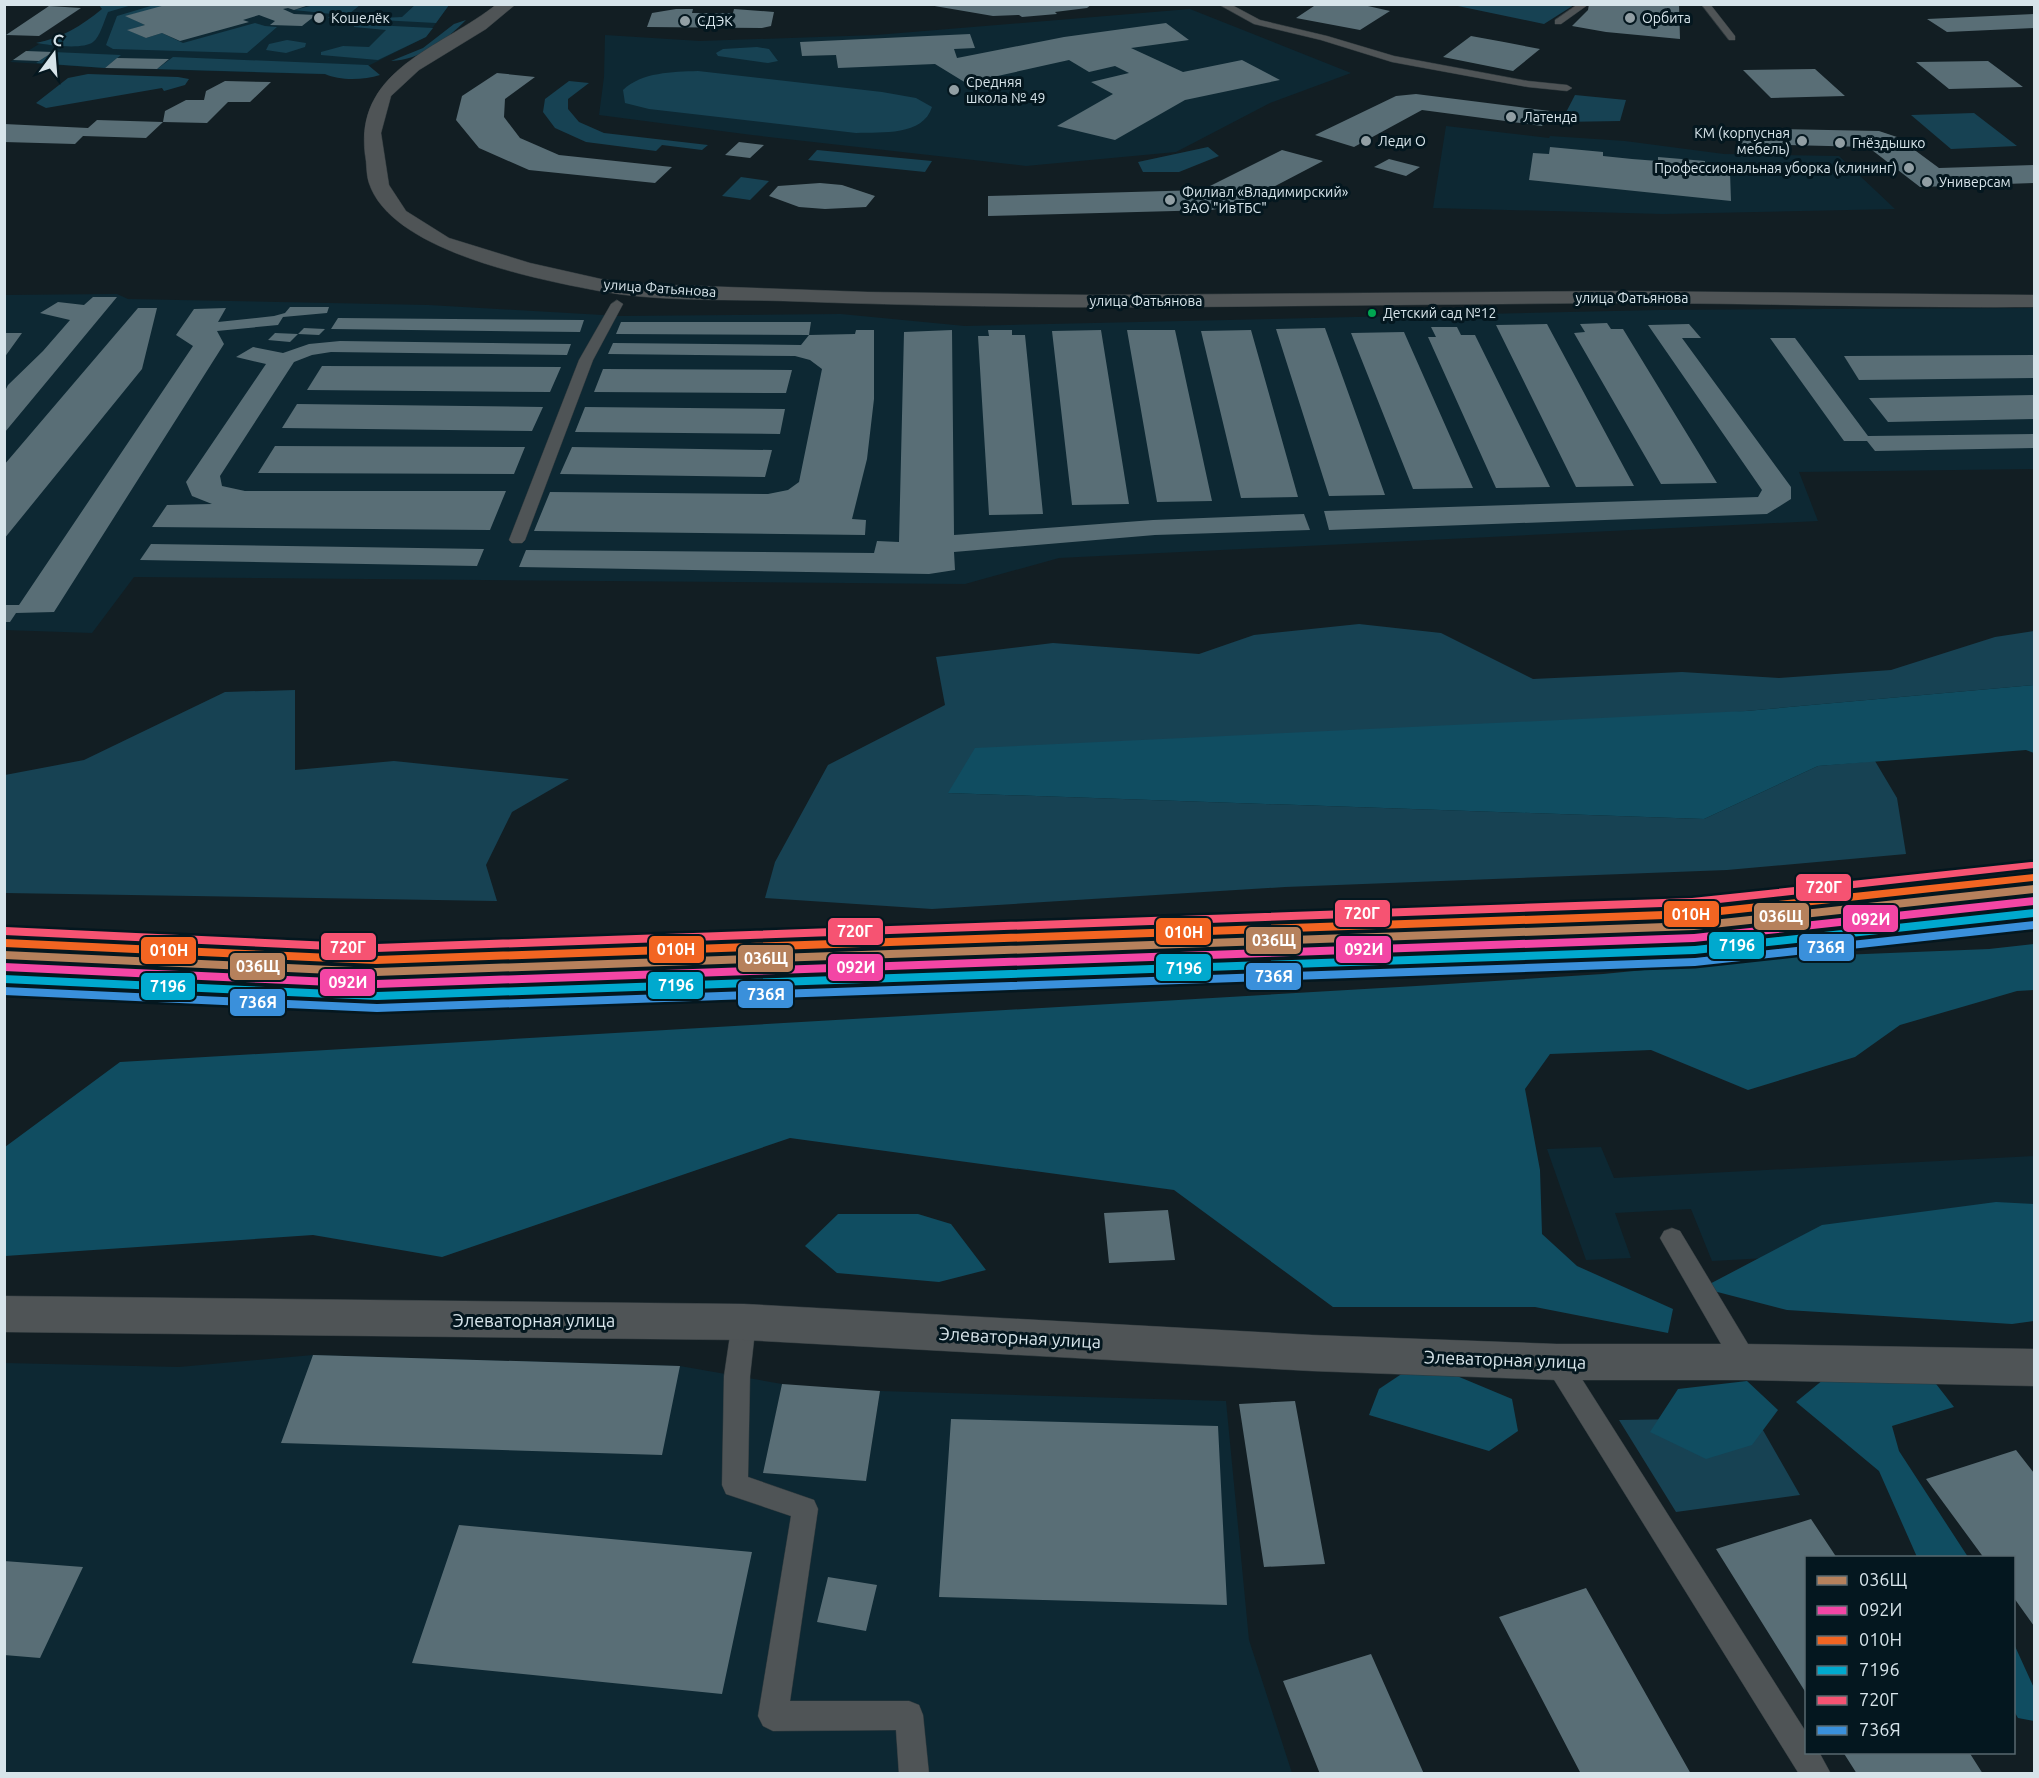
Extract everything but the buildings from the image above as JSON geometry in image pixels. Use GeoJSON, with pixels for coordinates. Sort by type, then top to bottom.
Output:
{"type":"FeatureCollection","features":[{"type":"Feature","properties":{"kind":"street","name":"улица Фатьянова"},"geometry":{"type":"LineString","coordinates":[[508,4],[480,26],[413,66],[383,95],[372,133],[379,184],[399,215],[442,242],[536,270],[601,285],[642,290],[878,298],[1095,301],[1606,297],[2034,301]]}},
{"type":"Feature","properties":{"kind":"street","name":"Элеваторная улица"},"geometry":{"type":"LineString","coordinates":[[4,1314],[744,1322],[1312,1353],[1557,1362],[1745,1362],[2034,1368]]}},
{"type":"Feature","properties":{"kind":"lane"},"geometry":{"type":"LineString","coordinates":[[1222,4],[1257,22],[1324,38],[1392,59],[1528,84],[1567,88]]}},
{"type":"Feature","properties":{"kind":"lane"},"geometry":{"type":"LineString","coordinates":[[1558,22],[1585,4]]}},
{"type":"Feature","properties":{"kind":"lane"},"geometry":{"type":"LineString","coordinates":[[1705,4],[1732,38]]}},
{"type":"Feature","properties":{"kind":"lane"},"geometry":{"type":"LineString","coordinates":[[517,540],[586,360],[617,304]]}},
{"type":"Feature","properties":{"kind":"lane"},"geometry":{"type":"LineString","coordinates":[[1672,1238],[1745,1362]]}},
{"type":"Feature","properties":{"kind":"lane"},"geometry":{"type":"LineString","coordinates":[[744,1322],[737,1376],[735,1485],[805,1509],[773,1716],[909,1715],[914,1773]]}},
{"type":"Feature","properties":{"kind":"lane"},"geometry":{"type":"LineString","coordinates":[[1557,1362],[1816,1773]]}},
{"type":"Feature","properties":{"kind":"shaded area"},"geometry":{"type":"Polygon","coordinates":[[[416,4],[449,5],[436,23],[361,19],[402,17],[416,4]]]}},
{"type":"Feature","properties":{"kind":"shaded area"},"geometry":{"type":"Polygon","coordinates":[[[99,5],[132,5],[108,12],[98,36],[88,44],[66,46],[36,43],[63,35],[79,26],[102,9],[99,5]]]}},
{"type":"Feature","properties":{"kind":"shaded area"},"geometry":{"type":"Polygon","coordinates":[[[114,5],[449,5],[426,37],[350,75],[105,68],[10,62],[39,44],[65,41],[114,5]]]}},
{"type":"Feature","properties":{"kind":"shaded area"},"geometry":{"type":"Polygon","coordinates":[[[154,5],[169,5],[126,16],[145,25],[128,30],[146,38],[162,33],[183,43],[255,23],[277,27],[247,53],[113,49],[106,45],[117,16],[154,5]]]}},
{"type":"Feature","properties":{"kind":"shaded area"},"geometry":{"type":"Polygon","coordinates":[[[314,5],[360,5],[344,18],[328,18],[332,14],[294,10],[314,5]]]}},
{"type":"Feature","properties":{"kind":"shaded area"},"geometry":{"type":"Polygon","coordinates":[[[1453,5],[1574,5],[1544,24],[1453,5]]]}},
{"type":"Feature","properties":{"kind":"shaded area","name":"Средняя школа № 49"},"geometry":{"type":"Polygon","coordinates":[[[1190,9],[1351,73],[1270,103],[1176,152],[1026,166],[599,115],[604,77],[605,35],[700,41],[876,35],[1190,9]]]}},
{"type":"Feature","properties":{"kind":"shaded area"},"geometry":{"type":"Polygon","coordinates":[[[466,20],[450,35],[423,53],[391,61],[423,48],[454,24],[466,20]]]}},
{"type":"Feature","properties":{"kind":"shaded area"},"geometry":{"type":"Polygon","coordinates":[[[354,24],[433,28],[426,37],[378,60],[321,55],[321,52],[343,46],[369,47],[386,30],[354,27],[354,24]]]}},
{"type":"Feature","properties":{"kind":"shaded area"},"geometry":{"type":"Polygon","coordinates":[[[287,40],[306,43],[305,47],[286,53],[266,50],[269,44],[287,40]]]}},
{"type":"Feature","properties":{"kind":"shaded area"},"geometry":{"type":"Polygon","coordinates":[[[757,47],[769,49],[778,61],[768,63],[718,56],[716,53],[723,49],[757,47]]]}},
{"type":"Feature","properties":{"kind":"shaded area"},"geometry":{"type":"Polygon","coordinates":[[[53,52],[121,55],[105,68],[36,63],[53,52]]]}},
{"type":"Feature","properties":{"kind":"shaded area"},"geometry":{"type":"Polygon","coordinates":[[[173,57],[368,65],[380,75],[352,79],[325,74],[157,69],[173,57]]]}},
{"type":"Feature","properties":{"kind":"shaded area"},"geometry":{"type":"Polygon","coordinates":[[[698,71],[882,92],[916,98],[932,107],[920,123],[911,128],[889,132],[856,133],[649,109],[625,103],[623,90],[648,76],[698,71]]]}},
{"type":"Feature","properties":{"kind":"shaded area"},"geometry":{"type":"Polygon","coordinates":[[[88,74],[189,79],[185,85],[164,91],[162,88],[46,108],[36,103],[68,78],[88,74]]]}},
{"type":"Feature","properties":{"kind":"shaded area"},"geometry":{"type":"Polygon","coordinates":[[[569,81],[589,83],[568,99],[568,109],[579,122],[604,133],[708,145],[702,150],[662,145],[656,151],[586,142],[555,128],[543,112],[545,99],[569,81]]]}},
{"type":"Feature","properties":{"kind":"shaded area"},"geometry":{"type":"Polygon","coordinates":[[[1575,95],[1626,100],[1620,121],[1561,122],[1575,95]]]}},
{"type":"Feature","properties":{"kind":"shaded area"},"geometry":{"type":"Polygon","coordinates":[[[1974,113],[2017,146],[1951,149],[1911,115],[1974,113]]]}},
{"type":"Feature","properties":{"kind":"shaded area"},"geometry":{"type":"Polygon","coordinates":[[[1446,126],[1549,138],[1550,136],[1625,141],[1724,154],[1839,156],[1895,209],[1663,214],[1433,208],[1446,126]]]}},
{"type":"Feature","properties":{"kind":"shaded area"},"geometry":{"type":"Polygon","coordinates":[[[1208,147],[1219,156],[1179,172],[1143,172],[1138,162],[1208,147]]]}},
{"type":"Feature","properties":{"kind":"shaded area"},"geometry":{"type":"Polygon","coordinates":[[[817,150],[932,161],[925,172],[808,160],[817,150]]]}},
{"type":"Feature","properties":{"kind":"shaded area"},"geometry":{"type":"Polygon","coordinates":[[[741,177],[769,181],[750,200],[722,196],[741,177]]]}},
{"type":"Feature","properties":{"kind":"shaded area"},"geometry":{"type":"Polygon","coordinates":[[[117,294],[128,299],[429,305],[620,316],[841,314],[965,326],[1659,310],[2034,308],[2034,469],[1799,472],[1818,521],[1059,558],[965,584],[134,577],[92,633],[5,630],[5,295],[117,294]]]}},
{"type":"Feature","properties":{"kind":"shaded area"},"geometry":{"type":"Polygon","coordinates":[[[1359,624],[1441,633],[1533,679],[1682,672],[1779,678],[1891,670],[1995,637],[2034,631],[2034,685],[1746,711],[948,793],[1704,819],[1818,766],[1875,761],[1897,798],[1906,854],[1727,870],[1285,887],[932,909],[765,898],[775,862],[828,765],[945,705],[936,657],[1053,643],[1199,654],[1254,635],[1359,624]]]}},
{"type":"Feature","properties":{"kind":"shaded area"},"geometry":{"type":"Polygon","coordinates":[[[2034,685],[2034,753],[2026,750],[1818,766],[1704,819],[948,793],[975,748],[1746,711],[2034,685]]]}},
{"type":"Feature","properties":{"kind":"shaded area"},"geometry":{"type":"Polygon","coordinates":[[[295,690],[295,770],[394,761],[569,779],[512,812],[486,865],[497,901],[5,893],[5,775],[84,760],[225,692],[295,690]]]}},
{"type":"Feature","properties":{"kind":"shaded area"},"geometry":{"type":"Polygon","coordinates":[[[2034,944],[2034,990],[2017,991],[1900,1025],[1855,1057],[1748,1090],[1651,1050],[1550,1054],[1525,1089],[1540,1170],[1542,1234],[1577,1266],[1673,1309],[1668,1333],[1535,1307],[1333,1307],[1174,1190],[790,1138],[442,1257],[313,1235],[5,1256],[5,1147],[120,1062],[1416,986],[1603,974],[1768,958],[1989,949],[2034,944]]]}},
{"type":"Feature","properties":{"kind":"shaded area"},"geometry":{"type":"Polygon","coordinates":[[[1601,1147],[1614,1178],[2034,1156],[2034,1243],[1712,1261],[1691,1209],[1615,1213],[1631,1258],[1586,1260],[1547,1149],[1601,1147]]]}},
{"type":"Feature","properties":{"kind":"shaded area"},"geometry":{"type":"Polygon","coordinates":[[[1996,1202],[2034,1204],[2034,1321],[2012,1324],[1787,1310],[1702,1288],[1822,1225],[1996,1202]]]}},
{"type":"Feature","properties":{"kind":"shaded area"},"geometry":{"type":"Polygon","coordinates":[[[838,1214],[918,1214],[951,1224],[986,1270],[939,1282],[837,1273],[805,1246],[838,1214]]]}},
{"type":"Feature","properties":{"kind":"shaded area"},"geometry":{"type":"Polygon","coordinates":[[[313,1355],[680,1366],[782,1384],[764,1473],[866,1480],[880,1391],[1226,1401],[1249,1640],[1292,1773],[5,1774],[5,1363],[179,1367],[313,1355]]]}},
{"type":"Feature","properties":{"kind":"shaded area"},"geometry":{"type":"Polygon","coordinates":[[[1421,1361],[1512,1399],[1518,1431],[1489,1451],[1369,1415],[1379,1389],[1421,1361]]]}},
{"type":"Feature","properties":{"kind":"shaded area"},"geometry":{"type":"Polygon","coordinates":[[[1926,1371],[1954,1407],[1892,1426],[1899,1451],[1967,1556],[1917,1556],[1879,1471],[1796,1402],[1829,1375],[1926,1371]]]}},
{"type":"Feature","properties":{"kind":"shaded area"},"geometry":{"type":"Polygon","coordinates":[[[1747,1381],[1778,1410],[1752,1445],[1706,1459],[1650,1432],[1678,1389],[1747,1381]]]}},
{"type":"Feature","properties":{"kind":"shaded area"},"geometry":{"type":"Polygon","coordinates":[[[1756,1418],[1800,1495],[1676,1512],[1619,1420],[1756,1418]]]}},
{"type":"Feature","properties":{"kind":"shaded area"},"geometry":{"type":"Polygon","coordinates":[[[2015,1646],[2034,1688],[2034,1721],[2018,1718],[2015,1713],[2015,1646]]]}},
{"type":"Feature","properties":{"kind":"transit line","name":"720Г"},"geometry":{"type":"LineString","coordinates":[[5,931],[376,948],[1692,902],[2031,865]]}},
{"type":"Feature","properties":{"kind":"transit line","name":"010Н"},"geometry":{"type":"LineString","coordinates":[[5,943],[376,960],[1693,914],[2033,877]]}},
{"type":"Feature","properties":{"kind":"transit line","name":"036Щ"},"geometry":{"type":"LineString","coordinates":[[4,955],[376,972],[1694,926],[2034,889]]}},
{"type":"Feature","properties":{"kind":"transit line","name":"092И"},"geometry":{"type":"LineString","coordinates":[[4,967],[376,984],[1694,938],[2034,901]]}},
{"type":"Feature","properties":{"kind":"transit line","name":"7196"},"geometry":{"type":"LineString","coordinates":[[4,979],[377,996],[1695,950],[2034,913]]}},
{"type":"Feature","properties":{"kind":"transit line","name":"736Я"},"geometry":{"type":"LineString","coordinates":[[4,991],[377,1008],[1695,962],[2034,925]]}},
{"type":"Feature","properties":{"kind":"place","name":"Кошелёк"},"geometry":{"type":"Point","coordinates":[319,18]}},
{"type":"Feature","properties":{"kind":"place","name":"Орбита"},"geometry":{"type":"Point","coordinates":[1630,18]}},
{"type":"Feature","properties":{"kind":"place","name":"СДЭК"},"geometry":{"type":"Point","coordinates":[685,21]}},
{"type":"Feature","properties":{"kind":"place","name":"Средняя школа № 49"},"geometry":{"type":"Point","coordinates":[954,90]}},
{"type":"Feature","properties":{"kind":"place","name":"Латенда"},"geometry":{"type":"Point","coordinates":[1511,117]}},
{"type":"Feature","properties":{"kind":"place","name":"Леди О"},"geometry":{"type":"Point","coordinates":[1366,141]}},
{"type":"Feature","properties":{"kind":"place","name":"КМ (корпусная мебель)"},"geometry":{"type":"Point","coordinates":[1802,141]}},
{"type":"Feature","properties":{"kind":"place","name":"Гнёздышко"},"geometry":{"type":"Point","coordinates":[1840,143]}},
{"type":"Feature","properties":{"kind":"place","name":"Профессиональная уборка (клининг)"},"geometry":{"type":"Point","coordinates":[1909,168]}},
{"type":"Feature","properties":{"kind":"place","name":"Универсам"},"geometry":{"type":"Point","coordinates":[1927,182]}},
{"type":"Feature","properties":{"kind":"place","name":"Филиал «Владимирский» ЗАО \"ИвТБС\""},"geometry":{"type":"Point","coordinates":[1170,200]}},
{"type":"Feature","properties":{"kind":"place","name":"Детский сад №12"},"geometry":{"type":"Point","coordinates":[1372,313]}}]}
